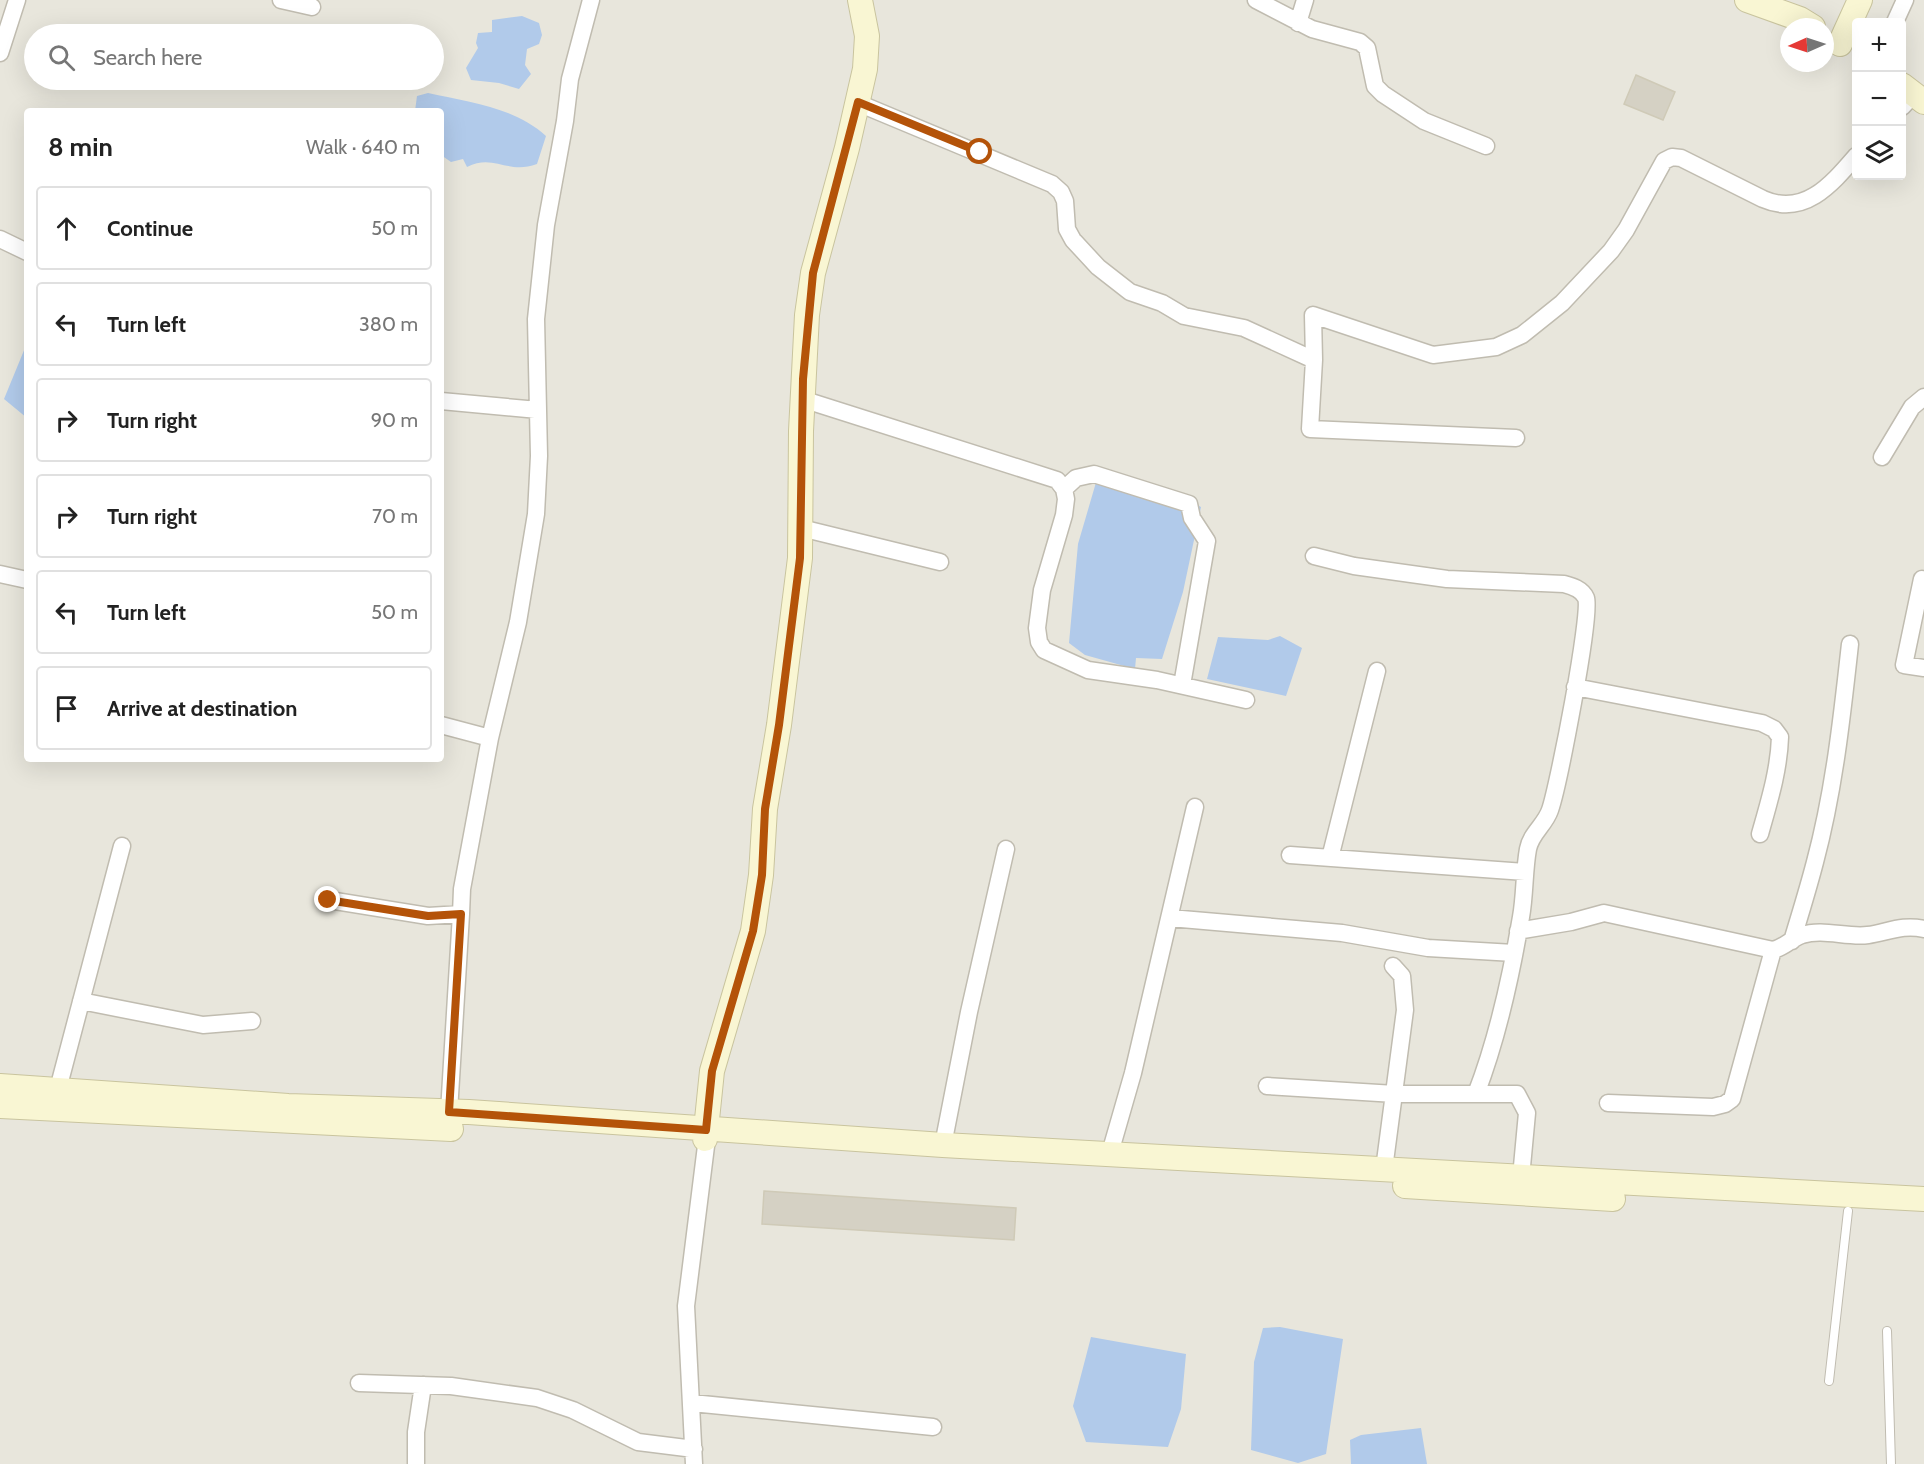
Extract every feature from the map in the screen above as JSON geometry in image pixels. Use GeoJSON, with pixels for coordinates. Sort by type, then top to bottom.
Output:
{"type":"FeatureCollection","features":[{"type":"Feature","properties":{"kind":"street"},"geometry":{"type":"LineString","coordinates":[[0,53],[17,0]]}},
{"type":"Feature","properties":{"kind":"street"},"geometry":{"type":"LineString","coordinates":[[282,0],[312,7]]}},
{"type":"Feature","properties":{"kind":"street"},"geometry":{"type":"LineString","coordinates":[[449,1112],[462,889],[490,738],[518,622],[536,514],[539,456],[536,319],[546,225],[565,121],[570,79],[591,0]]}},
{"type":"Feature","properties":{"kind":"street"},"geometry":{"type":"LineString","coordinates":[[359,1383],[451,1386],[551,1401],[639,1442],[694,1457],[686,1306],[712,1071],[753,931],[762,875],[765,809],[794,612],[801,528],[802,399],[813,273],[858,102],[867,36],[860,0]]}},
{"type":"Feature","properties":{"kind":"street"},"geometry":{"type":"LineString","coordinates":[[1256,0],[1312,30],[1360,42],[1367,48],[1375,86],[1383,94],[1424,121],[1486,146]]}},
{"type":"Feature","properties":{"kind":"street"},"geometry":{"type":"LineString","coordinates":[[1298,22],[1305,0]]}},
{"type":"Feature","properties":{"kind":"street"},"geometry":{"type":"LineString","coordinates":[[1841,45],[1860,0]]}},
{"type":"Feature","properties":{"kind":"street"},"geometry":{"type":"LineString","coordinates":[[1897,18],[1905,0]]}},
{"type":"Feature","properties":{"kind":"street"},"geometry":{"type":"LineString","coordinates":[[1754,1],[1797,18]]}},
{"type":"Feature","properties":{"kind":"street"},"geometry":{"type":"LineString","coordinates":[[858,102],[1052,184],[1061,192],[1065,201],[1067,229],[1073,240],[1098,267],[1130,292],[1162,303],[1185,316],[1244,327],[1314,360]]}},
{"type":"Feature","properties":{"kind":"street"},"geometry":{"type":"LineString","coordinates":[[1516,438],[1310,429],[1314,360],[1313,315],[1433,355],[1496,347],[1522,335],[1562,303],[1611,251],[1626,230],[1664,161],[1672,157],[1681,158],[1778,206],[1790,206],[1802,204],[1813,197],[1852,161]]}},
{"type":"Feature","properties":{"kind":"street"},"geometry":{"type":"LineString","coordinates":[[0,239],[24,251]]}},
{"type":"Feature","properties":{"kind":"street"},"geometry":{"type":"LineString","coordinates":[[1882,457],[1912,407],[1924,397]]}},
{"type":"Feature","properties":{"kind":"street"},"geometry":{"type":"LineString","coordinates":[[802,399],[1057,480],[1064,489],[1066,499],[1064,515],[1042,590],[1037,628],[1039,642],[1044,650],[1057,658],[1088,670],[1182,686],[1246,700]]}},
{"type":"Feature","properties":{"kind":"street"},"geometry":{"type":"LineString","coordinates":[[444,400],[538,410]]}},
{"type":"Feature","properties":{"kind":"street"},"geometry":{"type":"LineString","coordinates":[[1064,489],[1076,478],[1094,474],[1189,504],[1192,519],[1207,542],[1182,686]]}},
{"type":"Feature","properties":{"kind":"street"},"geometry":{"type":"LineString","coordinates":[[801,528],[940,562]]}},
{"type":"Feature","properties":{"kind":"street"},"geometry":{"type":"LineString","coordinates":[[1314,556],[1354,566],[1447,579],[1564,584],[1578,588],[1586,598],[1587,614],[1575,687],[1551,807],[1547,819],[1533,835],[1525,872],[1514,953],[1494,1047],[1476,1094]]}},
{"type":"Feature","properties":{"kind":"street"},"geometry":{"type":"LineString","coordinates":[[0,574],[24,579]]}},
{"type":"Feature","properties":{"kind":"street"},"geometry":{"type":"LineString","coordinates":[[1922,579],[1904,665],[1924,668]]}},
{"type":"Feature","properties":{"kind":"street"},"geometry":{"type":"LineString","coordinates":[[1792,941],[1816,861],[1826,814],[1840,729],[1850,644]]}},
{"type":"Feature","properties":{"kind":"street"},"geometry":{"type":"LineString","coordinates":[[1330,858],[1377,671]]}},
{"type":"Feature","properties":{"kind":"street"},"geometry":{"type":"LineString","coordinates":[[1575,687],[1762,723],[1774,729],[1780,737],[1780,747],[1775,783],[1760,834]]}},
{"type":"Feature","properties":{"kind":"street"},"geometry":{"type":"LineString","coordinates":[[444,726],[490,738]]}},
{"type":"Feature","properties":{"kind":"street"},"geometry":{"type":"LineString","coordinates":[[1110,1153],[1170,918],[1195,807]]}},
{"type":"Feature","properties":{"kind":"street"},"geometry":{"type":"LineString","coordinates":[[58,1089],[122,846]]}},
{"type":"Feature","properties":{"kind":"street"},"geometry":{"type":"LineString","coordinates":[[943,1145],[969,1012],[1006,849]]}},
{"type":"Feature","properties":{"kind":"street"},"geometry":{"type":"LineString","coordinates":[[1290,855],[1525,872]]}},
{"type":"Feature","properties":{"kind":"street"},"geometry":{"type":"LineString","coordinates":[[328,900],[428,916],[461,914]]}},
{"type":"Feature","properties":{"kind":"street"},"geometry":{"type":"LineString","coordinates":[[1518,931],[1571,922],[1604,912],[1773,950],[1801,935],[1816,933],[1869,935],[1897,928],[1924,929]]}},
{"type":"Feature","properties":{"kind":"street"},"geometry":{"type":"LineString","coordinates":[[1170,918],[1342,933],[1428,948],[1514,953]]}},
{"type":"Feature","properties":{"kind":"street"},"geometry":{"type":"LineString","coordinates":[[1608,1103],[1713,1107],[1725,1104],[1732,1099],[1773,950]]}},
{"type":"Feature","properties":{"kind":"street"},"geometry":{"type":"LineString","coordinates":[[1384,1169],[1406,1010],[1402,976],[1393,966]]}},
{"type":"Feature","properties":{"kind":"street"},"geometry":{"type":"LineString","coordinates":[[81,1001],[203,1025],[252,1021]]}},
{"type":"Feature","properties":{"kind":"street"},"geometry":{"type":"LineString","coordinates":[[0,1086],[288,1106],[449,1112],[919,1159],[1493,1184],[1924,1215]]}},
{"type":"Feature","properties":{"kind":"street"},"geometry":{"type":"LineString","coordinates":[[1267,1086],[1395,1094],[1517,1094],[1527,1113],[1521,1177]]}},
{"type":"Feature","properties":{"kind":"street"},"geometry":{"type":"LineString","coordinates":[[0,1106],[345,1125],[706,1136],[1110,1153],[1384,1169],[1493,1184],[1521,1177],[1924,1199]]}},
{"type":"Feature","properties":{"kind":"street"},"geometry":{"type":"LineString","coordinates":[[416,1464],[416,1432],[423,1385]]}},
{"type":"Feature","properties":{"kind":"street"},"geometry":{"type":"LineString","coordinates":[[692,1402],[933,1427]]}},
{"type":"Feature","properties":{"kind":"lane"},"geometry":{"type":"LineString","coordinates":[[1829,1381],[1848,1211]]}},
{"type":"Feature","properties":{"kind":"lane"},"geometry":{"type":"LineString","coordinates":[[1887,1331],[1891,1464]]}},
{"type":"Feature","properties":{"kind":"shaded area"},"geometry":{"type":"Polygon","coordinates":[[[0,0],[1924,0],[1924,1464],[0,1464],[0,0]]]}},
{"type":"Feature","properties":{"kind":"water"},"geometry":{"type":"Polygon","coordinates":[[[522,16],[539,23],[542,35],[539,44],[527,49],[525,65],[531,74],[519,89],[499,83],[471,80],[466,68],[478,48],[476,43],[478,33],[492,32],[492,20],[522,16]]]}},
{"type":"Feature","properties":{"kind":"water"},"geometry":{"type":"Polygon","coordinates":[[[428,93],[475,103],[520,118],[546,136],[537,164],[517,167],[485,162],[467,167],[463,159],[451,162],[444,157],[444,108],[415,108],[417,96],[428,93]]]}},
{"type":"Feature","properties":{"kind":"water"},"geometry":{"type":"Polygon","coordinates":[[[24,350],[24,416],[4,399],[24,350]]]}},
{"type":"Feature","properties":{"kind":"water"},"geometry":{"type":"Polygon","coordinates":[[[1097,479],[1180,496],[1201,507],[1183,592],[1162,659],[1136,658],[1135,669],[1085,655],[1069,643],[1078,544],[1097,479]]]}},
{"type":"Feature","properties":{"kind":"water"},"geometry":{"type":"Polygon","coordinates":[[[1280,636],[1302,648],[1286,696],[1207,679],[1218,637],[1268,640],[1280,636]]]}},
{"type":"Feature","properties":{"kind":"water"},"geometry":{"type":"Polygon","coordinates":[[[1280,1327],[1343,1339],[1326,1454],[1298,1463],[1251,1450],[1254,1362],[1263,1328],[1280,1327]]]}},
{"type":"Feature","properties":{"kind":"water"},"geometry":{"type":"Polygon","coordinates":[[[1091,1337],[1186,1354],[1181,1409],[1168,1447],[1086,1442],[1073,1406],[1091,1337]]]}},
{"type":"Feature","properties":{"kind":"water"},"geometry":{"type":"Polygon","coordinates":[[[1421,1428],[1427,1464],[1351,1464],[1350,1440],[1361,1435],[1421,1428]]]}},
{"type":"Feature","properties":{"kind":"building"},"geometry":{"type":"Polygon","coordinates":[[[1636,75],[1675,92],[1663,120],[1624,104],[1636,75]]]}},
{"type":"Feature","properties":{"kind":"building"},"geometry":{"type":"Polygon","coordinates":[[[764,1191],[1016,1208],[1014,1240],[762,1224],[764,1191]]]}},
{"type":"Feature","properties":{"kind":"route"},"geometry":{"type":"LineString","coordinates":[[328,900],[428,916],[444,917],[461,914],[449,1112],[706,1130],[712,1071],[738,975],[753,931],[762,875],[762,835],[765,809],[779,725],[800,558],[803,379],[807,315],[813,273],[858,102],[980,152]]}}]}
